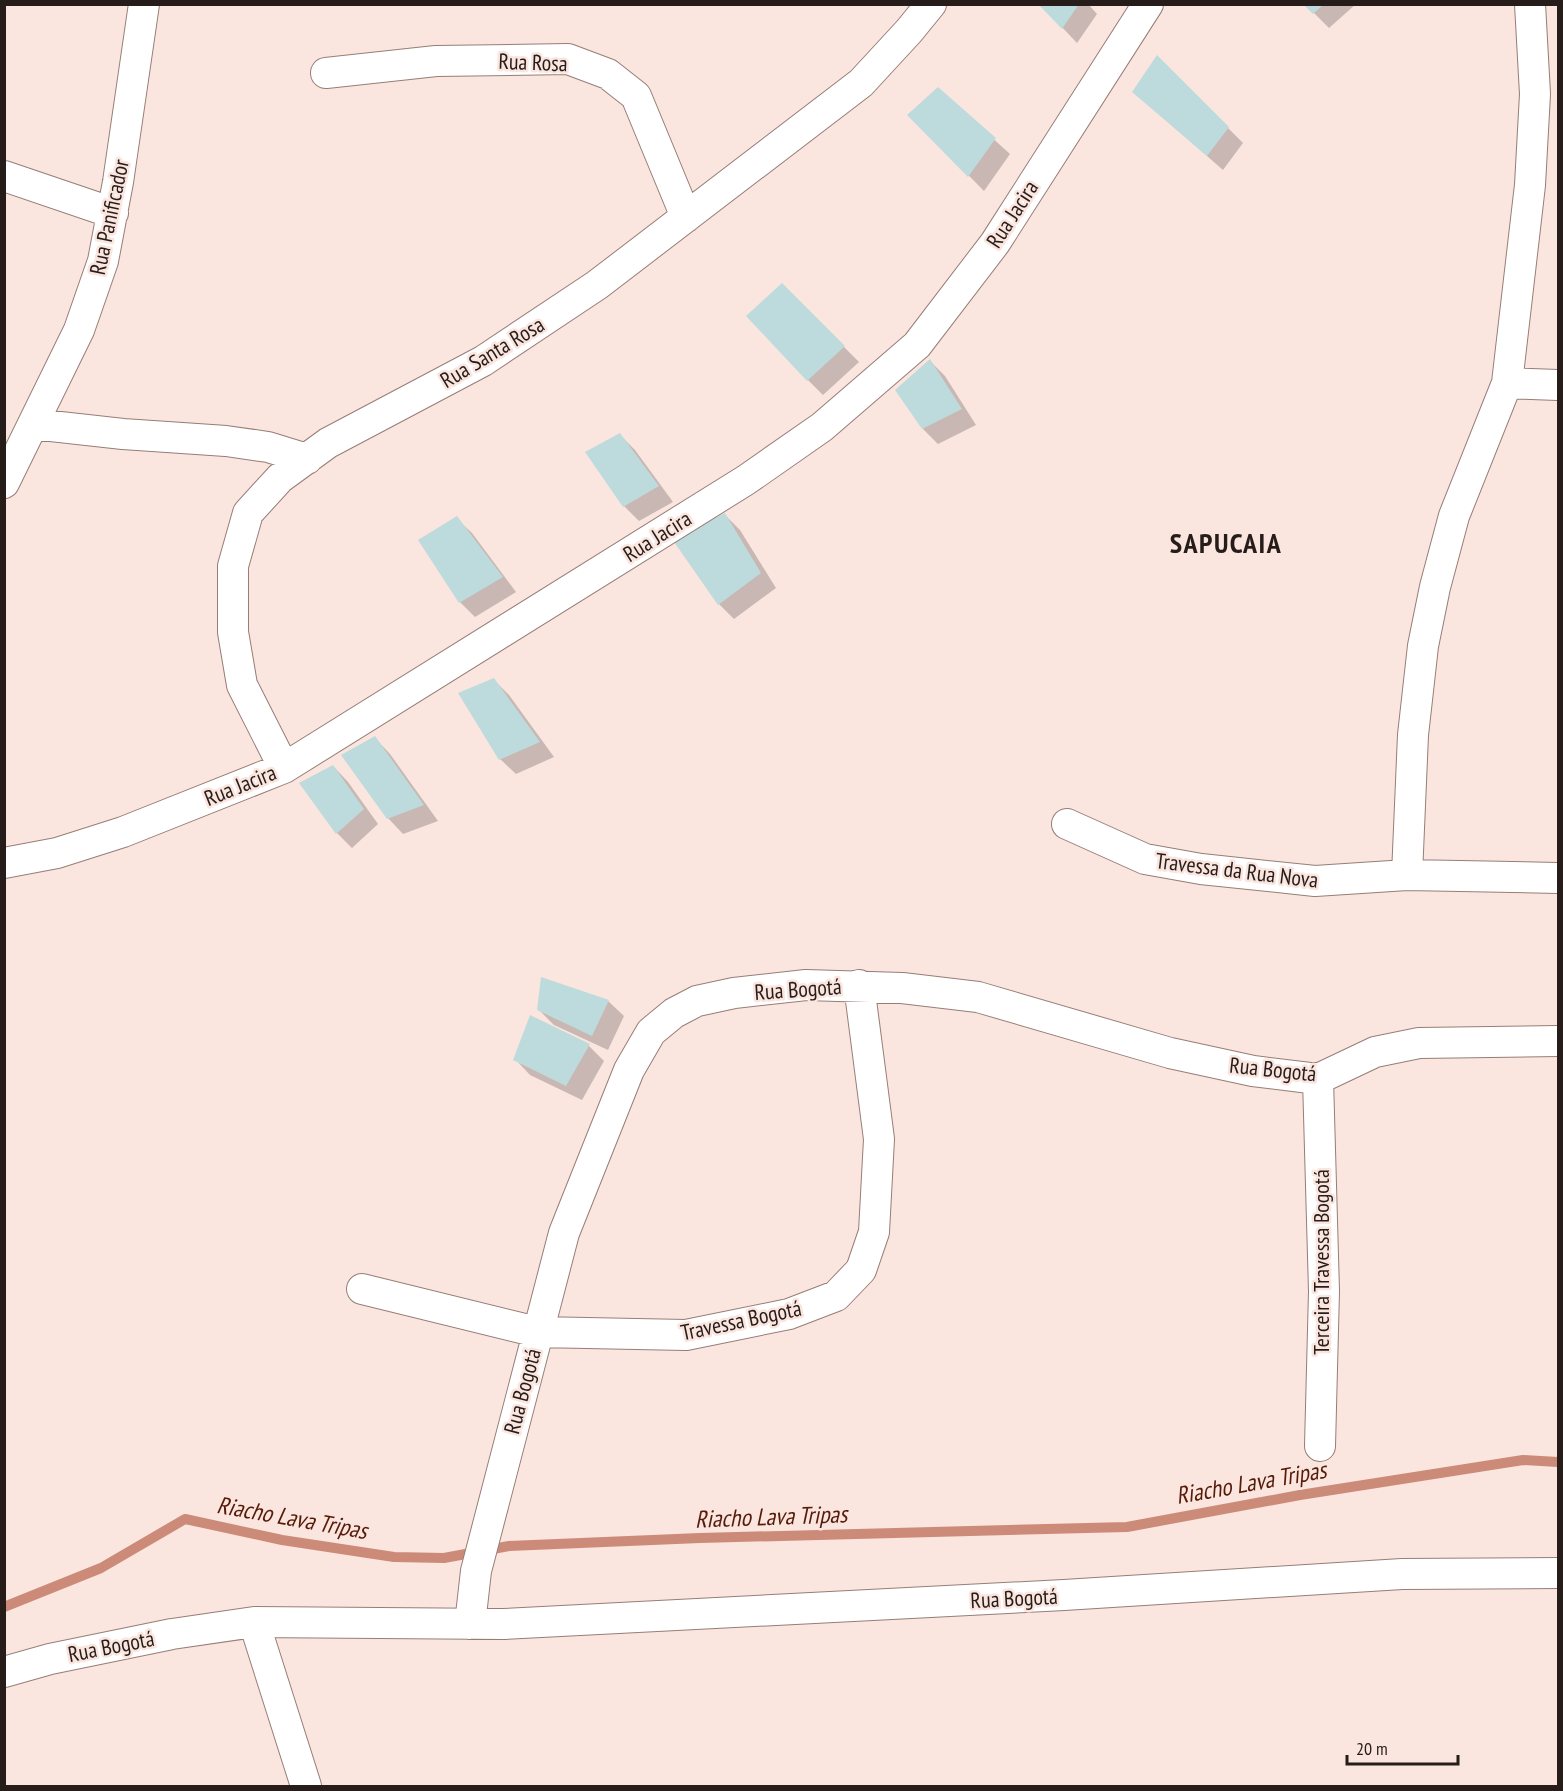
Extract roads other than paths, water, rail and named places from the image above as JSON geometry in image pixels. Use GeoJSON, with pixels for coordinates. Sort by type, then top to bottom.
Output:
{"type":"FeatureCollection","features":[{"type":"Feature","properties":{"kind":"street","name":"Rua Panificador"},"geometry":{"type":"LineString","coordinates":[[4,483],[79,330],[104,261],[144,4]]}},
{"type":"Feature","properties":{"kind":"street","name":"Rua Santa Rosa"},"geometry":{"type":"LineString","coordinates":[[284,768],[242,685],[233,632],[233,566],[248,513],[280,478],[328,443],[483,361],[597,285],[861,82],[909,32],[931,4]]}},
{"type":"Feature","properties":{"kind":"street","name":"Rua Jacira"},"geometry":{"type":"LineString","coordinates":[[4,863],[57,854],[123,832],[284,768],[746,480],[822,427],[917,345],[995,243],[1148,4]]}},
{"type":"Feature","properties":{"kind":"street"},"geometry":{"type":"LineString","coordinates":[[1407,875],[1413,735],[1423,646],[1435,587],[1454,516],[1507,382],[1530,185],[1547,94],[1530,4]]}},
{"type":"Feature","properties":{"kind":"street","name":"Rua Rosa"},"geometry":{"type":"LineString","coordinates":[[326,73],[436,62],[568,59],[608,74],[636,96],[686,217]]}},
{"type":"Feature","properties":{"kind":"street"},"geometry":{"type":"LineString","coordinates":[[4,176],[113,213]]}},
{"type":"Feature","properties":{"kind":"street"},"geometry":{"type":"LineString","coordinates":[[1507,382],[1558,385]]}},
{"type":"Feature","properties":{"kind":"street"},"geometry":{"type":"LineString","coordinates":[[33,424],[123,434],[226,441],[268,447],[307,459]]}},
{"type":"Feature","properties":{"kind":"street","name":"Travessa da Rua Nova"},"geometry":{"type":"LineString","coordinates":[[1067,824],[1144,859],[1201,869],[1315,881],[1407,875],[1558,878]]}},
{"type":"Feature","properties":{"kind":"street","name":"Rua Bogotá"},"geometry":{"type":"LineString","coordinates":[[470,1624],[476,1571],[564,1233],[628,1070],[651,1032],[674,1013],[697,1001],[734,993],[806,985],[902,988],[978,997],[1170,1053],[1253,1071],[1318,1079],[1375,1052],[1419,1043],[1558,1041]]}},
{"type":"Feature","properties":{"kind":"street","name":"Travessa Bogotá"},"geometry":{"type":"LineString","coordinates":[[362,1289],[537,1332],[686,1335],[789,1314],[836,1296],[861,1270],[874,1232],[879,1139],[859,985]]}},
{"type":"Feature","properties":{"kind":"street","name":"Terceira Travessa Bogotá"},"geometry":{"type":"LineString","coordinates":[[1318,1079],[1324,1291],[1320,1446]]}},
{"type":"Feature","properties":{"kind":"street","name":"Rua Bogotá"},"geometry":{"type":"LineString","coordinates":[[4,1672],[50,1659],[150,1638],[254,1622],[504,1624],[1064,1595],[1402,1574],[1558,1574]]}},
{"type":"Feature","properties":{"kind":"street"},"geometry":{"type":"LineString","coordinates":[[254,1622],[306,1786]]}},
{"type":"Feature","properties":{"kind":"waterway","name":"Riacho Lava Tripas"},"geometry":{"type":"LineString","coordinates":[[4,1607],[101,1568],[185,1519],[282,1540],[394,1557],[444,1558],[509,1546],[700,1538],[1127,1527],[1300,1495],[1523,1460],[1558,1462]]}},
{"type":"Feature","properties":{"kind":"district","name":"SAPUCAIA"},"geometry":{"type":"Point","coordinates":[1226,543]}}]}
